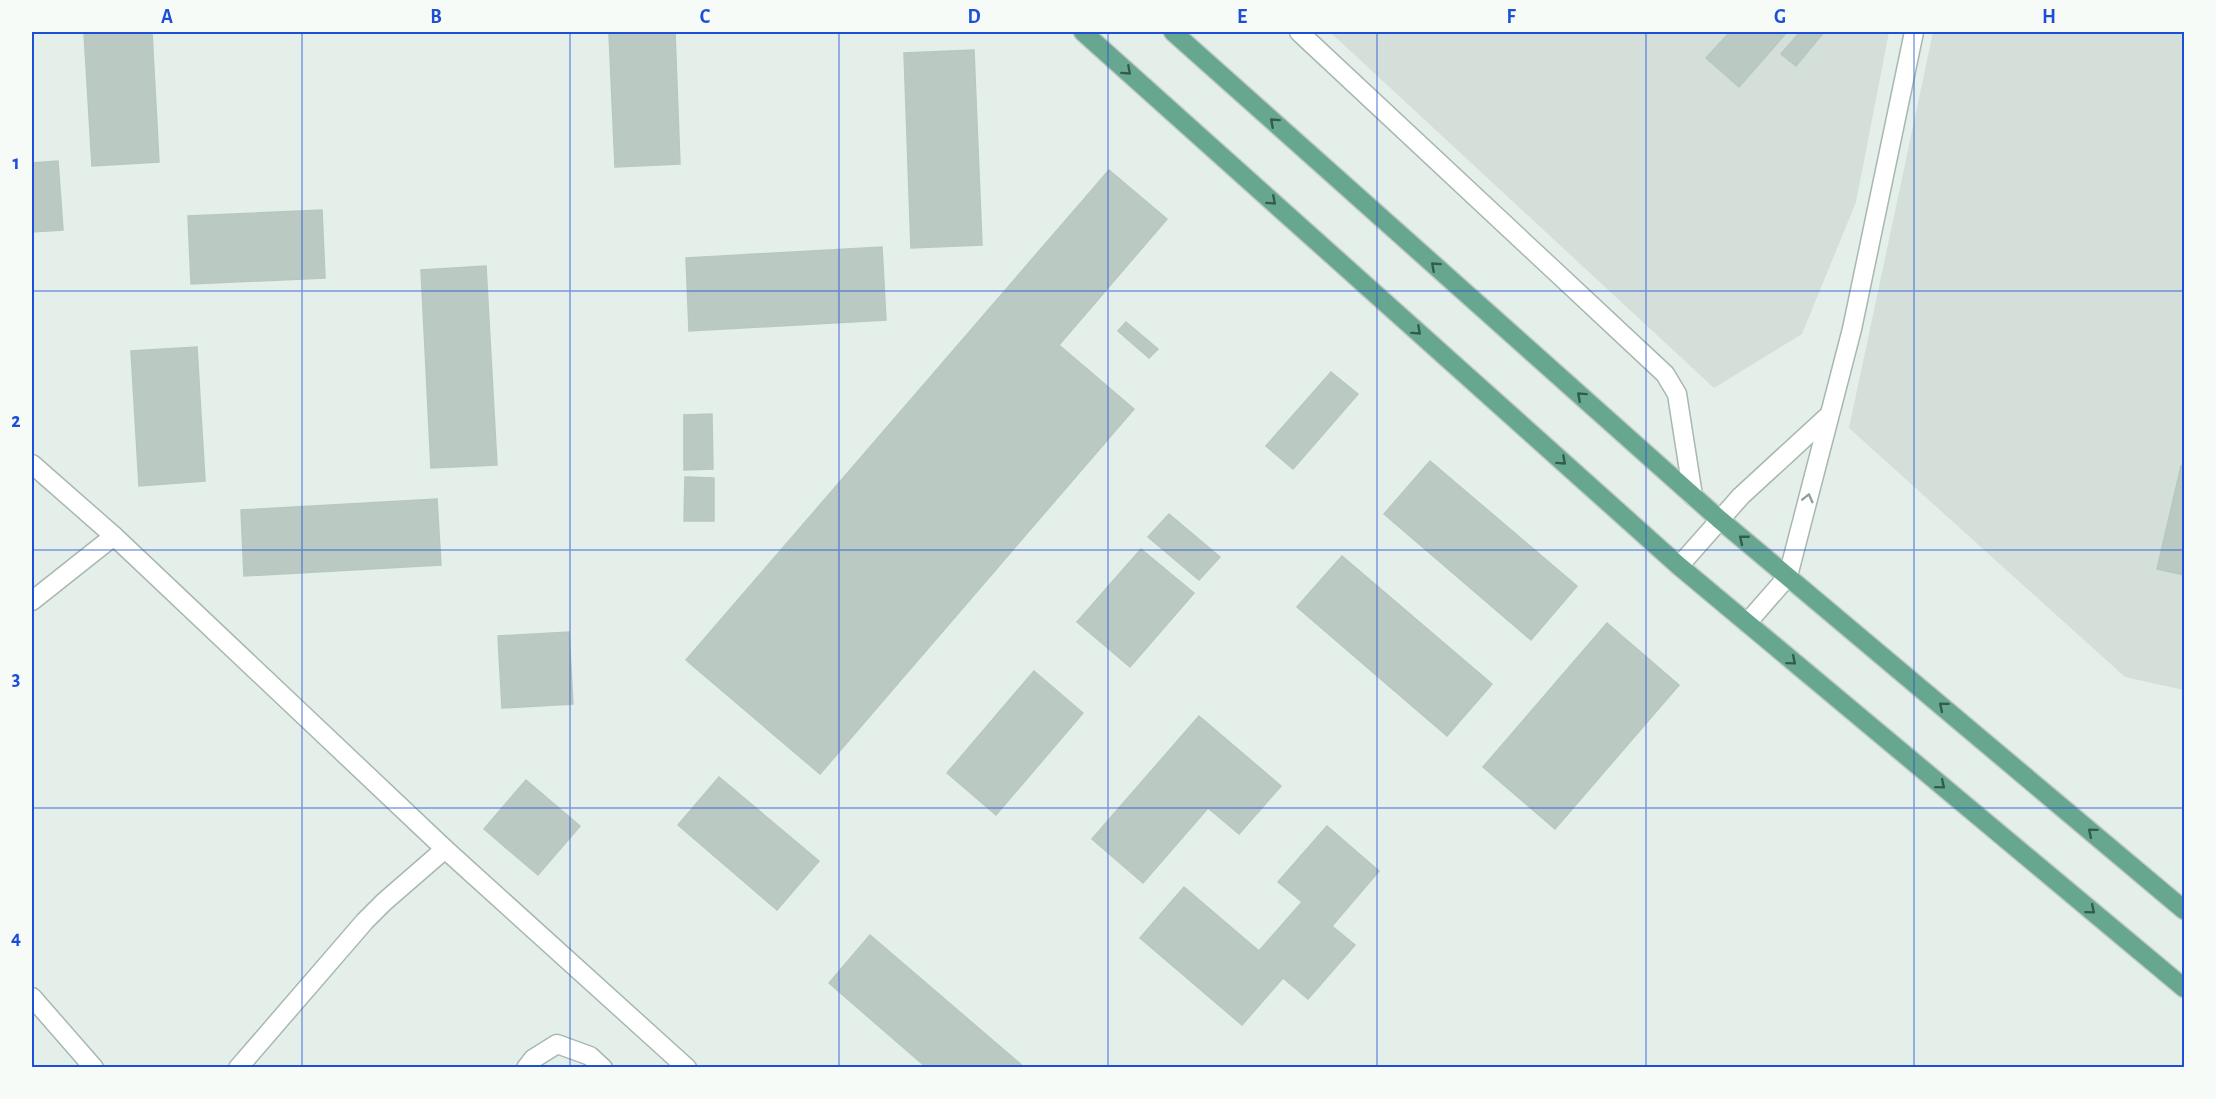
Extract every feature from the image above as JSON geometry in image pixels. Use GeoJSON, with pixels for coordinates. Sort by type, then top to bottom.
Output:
{"type":"FeatureCollection","features":[{"type":"Feature","properties":{"kind":"main road"},"geometry":{"type":"LineString","coordinates":[[1083,32],[1679,566],[2184,988]]}},
{"type":"Feature","properties":{"kind":"main road"},"geometry":{"type":"LineString","coordinates":[[1173,32],[1719,519],[2184,910]]}},
{"type":"Feature","properties":{"kind":"street"},"geometry":{"type":"LineString","coordinates":[[1299,32],[1665,374],[1677,394],[1694,496]]}},
{"type":"Feature","properties":{"kind":"street"},"geometry":{"type":"LineString","coordinates":[[1747,623],[1788,576],[1852,330],[1914,32]]}},
{"type":"Feature","properties":{"kind":"street"},"geometry":{"type":"LineString","coordinates":[[1679,566],[1741,495],[1828,416]]}},
{"type":"Feature","properties":{"kind":"street"},"geometry":{"type":"LineString","coordinates":[[32,464],[114,536],[445,849],[687,1068]]}},
{"type":"Feature","properties":{"kind":"street"},"geometry":{"type":"LineString","coordinates":[[32,601],[114,536]]}},
{"type":"Feature","properties":{"kind":"street"},"geometry":{"type":"LineString","coordinates":[[238,1068],[359,927],[445,849]]}},
{"type":"Feature","properties":{"kind":"street"},"geometry":{"type":"LineString","coordinates":[[32,997],[94,1068]]}},
{"type":"Feature","properties":{"kind":"street"},"geometry":{"type":"LineString","coordinates":[[526,1068],[533,1059],[558,1044],[590,1056],[603,1068]]}},
{"type":"Feature","properties":{"kind":"shaded area"},"geometry":{"type":"Polygon","coordinates":[[[1330,32],[1889,32],[1856,202],[1802,334],[1714,388],[1330,32]]]}},
{"type":"Feature","properties":{"kind":"shaded area"},"geometry":{"type":"Polygon","coordinates":[[[1933,32],[2184,32],[2184,690],[2125,677],[1849,428],[1933,32]]]}},
{"type":"Feature","properties":{"kind":"building"},"geometry":{"type":"Polygon","coordinates":[[[152,32],[159,162],[92,166],[84,33],[152,32]]]}},
{"type":"Feature","properties":{"kind":"building"},"geometry":{"type":"Polygon","coordinates":[[[675,32],[680,164],[615,167],[609,34],[675,32]]]}},
{"type":"Feature","properties":{"kind":"building"},"geometry":{"type":"Polygon","coordinates":[[[1730,32],[1787,32],[1739,87],[1706,58],[1730,32]]]}},
{"type":"Feature","properties":{"kind":"building"},"geometry":{"type":"Polygon","coordinates":[[[1800,32],[1824,32],[1796,66],[1781,54],[1800,32]]]}},
{"type":"Feature","properties":{"kind":"building"},"geometry":{"type":"Polygon","coordinates":[[[974,50],[982,245],[911,248],[904,53],[974,50]]]}},
{"type":"Feature","properties":{"kind":"building"},"geometry":{"type":"Polygon","coordinates":[[[58,161],[63,230],[32,232],[32,163],[58,161]]]}},
{"type":"Feature","properties":{"kind":"building"},"geometry":{"type":"Polygon","coordinates":[[[1109,170],[1167,219],[1059,345],[1134,409],[820,774],[686,660],[1109,170]]]}},
{"type":"Feature","properties":{"kind":"building"},"geometry":{"type":"Polygon","coordinates":[[[322,210],[325,278],[191,284],[188,216],[322,210]]]}},
{"type":"Feature","properties":{"kind":"building"},"geometry":{"type":"Polygon","coordinates":[[[882,247],[886,320],[689,331],[686,258],[882,247]]]}},
{"type":"Feature","properties":{"kind":"building"},"geometry":{"type":"Polygon","coordinates":[[[486,266],[497,465],[431,468],[421,270],[486,266]]]}},
{"type":"Feature","properties":{"kind":"building"},"geometry":{"type":"Polygon","coordinates":[[[1126,322],[1158,349],[1149,358],[1118,331],[1126,322]]]}},
{"type":"Feature","properties":{"kind":"building"},"geometry":{"type":"Polygon","coordinates":[[[197,347],[205,481],[139,486],[131,351],[197,347]]]}},
{"type":"Feature","properties":{"kind":"building"},"geometry":{"type":"Polygon","coordinates":[[[1331,372],[1358,394],[1293,469],[1266,446],[1331,372]]]}},
{"type":"Feature","properties":{"kind":"building"},"geometry":{"type":"Polygon","coordinates":[[[712,414],[713,469],[684,470],[684,415],[712,414]]]}},
{"type":"Feature","properties":{"kind":"building"},"geometry":{"type":"Polygon","coordinates":[[[1430,461],[1577,586],[1531,640],[1384,514],[1430,461]]]}},
{"type":"Feature","properties":{"kind":"building"},"geometry":{"type":"Polygon","coordinates":[[[2181,466],[2184,467],[2184,575],[2157,569],[2181,466]]]}},
{"type":"Feature","properties":{"kind":"building"},"geometry":{"type":"Polygon","coordinates":[[[685,477],[714,478],[714,521],[684,521],[685,477]]]}},
{"type":"Feature","properties":{"kind":"building"},"geometry":{"type":"Polygon","coordinates":[[[437,499],[441,565],[244,576],[241,510],[437,499]]]}},
{"type":"Feature","properties":{"kind":"building"},"geometry":{"type":"Polygon","coordinates":[[[1169,514],[1220,557],[1199,580],[1148,537],[1169,514]]]}},
{"type":"Feature","properties":{"kind":"building"},"geometry":{"type":"Polygon","coordinates":[[[1141,549],[1194,593],[1130,667],[1077,622],[1141,549]]]}},
{"type":"Feature","properties":{"kind":"building"},"geometry":{"type":"Polygon","coordinates":[[[1342,556],[1492,684],[1447,736],[1297,607],[1342,556]]]}},
{"type":"Feature","properties":{"kind":"building"},"geometry":{"type":"Polygon","coordinates":[[[1607,623],[1679,685],[1555,829],[1483,767],[1607,623]]]}},
{"type":"Feature","properties":{"kind":"building"},"geometry":{"type":"Polygon","coordinates":[[[569,632],[573,704],[502,708],[498,636],[569,632]]]}},
{"type":"Feature","properties":{"kind":"building"},"geometry":{"type":"Polygon","coordinates":[[[1034,671],[1083,713],[996,815],[947,773],[1034,671]]]}},
{"type":"Feature","properties":{"kind":"building"},"geometry":{"type":"Polygon","coordinates":[[[1199,716],[1281,786],[1239,834],[1208,808],[1143,883],[1092,839],[1199,716]]]}},
{"type":"Feature","properties":{"kind":"building"},"geometry":{"type":"Polygon","coordinates":[[[719,777],[819,861],[777,910],[678,825],[719,777]]]}},
{"type":"Feature","properties":{"kind":"building"},"geometry":{"type":"Polygon","coordinates":[[[526,780],[580,826],[538,875],[484,829],[526,780]]]}},
{"type":"Feature","properties":{"kind":"building"},"geometry":{"type":"Polygon","coordinates":[[[1327,826],[1379,871],[1332,926],[1355,945],[1308,999],[1283,978],[1242,1025],[1140,938],[1184,887],[1259,951],[1302,902],[1278,882],[1327,826]]]}},
{"type":"Feature","properties":{"kind":"building"},"geometry":{"type":"Polygon","coordinates":[[[870,935],[1025,1068],[927,1068],[829,983],[870,935]]]}}]}
